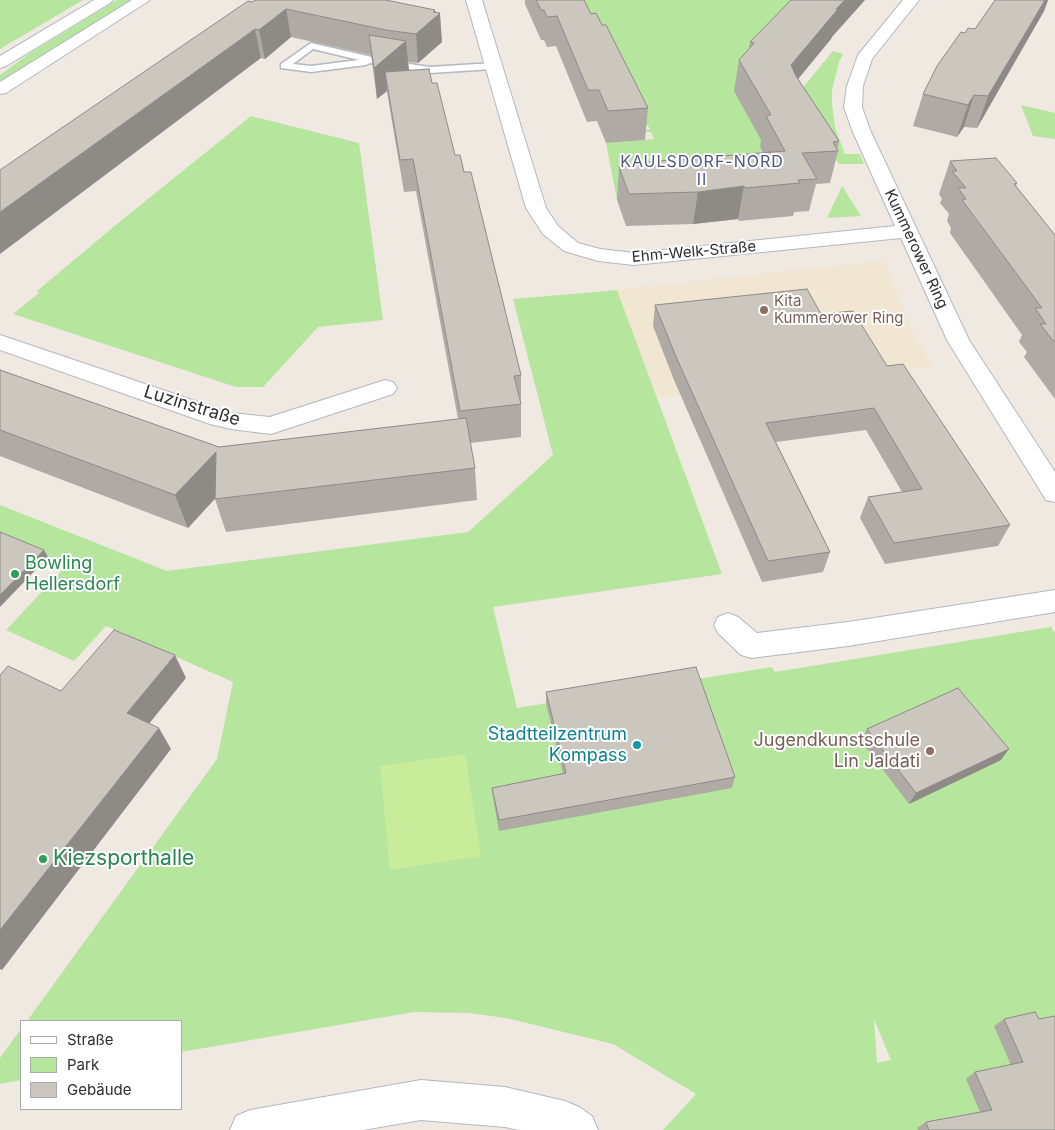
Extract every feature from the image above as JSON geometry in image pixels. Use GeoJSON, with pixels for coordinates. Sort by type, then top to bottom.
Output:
{"type":"FeatureCollection","features":[{"type":"Feature","properties":{"kind":"street"},"geometry":{"type":"LineString","coordinates":[[0,63],[105,0]]}},
{"type":"Feature","properties":{"kind":"street"},"geometry":{"type":"LineString","coordinates":[[0,89],[142,0]]}},
{"type":"Feature","properties":{"kind":"street","name":"Ehm-Welk-Straße"},"geometry":{"type":"LineString","coordinates":[[474,0],[536,208],[550,230],[571,247],[598,255],[634,259],[907,231]]}},
{"type":"Feature","properties":{"kind":"street","name":"Kummerower Ring"},"geometry":{"type":"LineString","coordinates":[[911,0],[864,58],[855,86],[853,107],[861,130],[958,340],[1055,493]]}},
{"type":"Feature","properties":{"kind":"street","name":"Luzinstraße"},"geometry":{"type":"LineString","coordinates":[[0,342],[219,418],[271,426],[385,388]]}},
{"type":"Feature","properties":{"kind":"street"},"geometry":{"type":"LineString","coordinates":[[728,625],[750,646],[857,633],[1055,601]]}},
{"type":"Feature","properties":{"kind":"street"},"geometry":{"type":"LineString","coordinates":[[250,1130],[421,1100],[505,1106],[566,1121],[578,1130]]}},
{"type":"Feature","properties":{"kind":"lane"},"geometry":{"type":"LineString","coordinates":[[374,61],[312,68],[284,66],[311,46],[374,61],[430,70],[493,66]]}},
{"type":"Feature","properties":{"kind":"shaded area","name":"Kita Kummerower Ring"},"geometry":{"type":"Polygon","coordinates":[[[884,261],[912,331],[932,366],[657,398],[617,290],[884,261]]]}},
{"type":"Feature","properties":{"kind":"green space"},"geometry":{"type":"Polygon","coordinates":[[[0,0],[83,0],[0,49],[0,0]]]}},
{"type":"Feature","properties":{"kind":"green space"},"geometry":{"type":"Polygon","coordinates":[[[117,0],[131,0],[0,81],[0,75],[30,53],[117,0]]]}},
{"type":"Feature","properties":{"kind":"green space"},"geometry":{"type":"Polygon","coordinates":[[[569,0],[813,0],[765,147],[760,148],[762,151],[767,151],[787,186],[617,200],[606,143],[654,139],[651,132],[646,132],[645,130],[650,129],[648,126],[643,126],[569,0]]]}},
{"type":"Feature","properties":{"kind":"green space"},"geometry":{"type":"Polygon","coordinates":[[[833,51],[843,54],[832,90],[835,128],[845,154],[860,154],[864,164],[839,164],[796,96],[833,51]]]}},
{"type":"Feature","properties":{"kind":"green space"},"geometry":{"type":"Polygon","coordinates":[[[1021,105],[1055,113],[1055,139],[1033,136],[1021,105]]]}},
{"type":"Feature","properties":{"kind":"green space"},"geometry":{"type":"Polygon","coordinates":[[[251,116],[359,143],[383,320],[318,327],[263,387],[236,387],[13,314],[39,293],[37,291],[123,219],[251,116]]]}},
{"type":"Feature","properties":{"kind":"green space"},"geometry":{"type":"Polygon","coordinates":[[[842,186],[861,216],[827,218],[842,186]]]}},
{"type":"Feature","properties":{"kind":"green space"},"geometry":{"type":"Polygon","coordinates":[[[617,290],[722,574],[493,607],[517,708],[772,667],[775,672],[1051,627],[1055,633],[1055,1130],[663,1130],[696,1094],[613,1044],[506,1018],[469,1013],[414,1012],[182,1052],[182,1020],[28,1020],[217,759],[233,682],[106,626],[74,661],[6,630],[68,564],[0,537],[0,505],[167,571],[468,532],[553,455],[513,299],[617,290]],[[874,1019],[877,1063],[891,1060],[874,1019]]]}},
{"type":"Feature","properties":{"kind":"green space"},"geometry":{"type":"Polygon","coordinates":[[[465,754],[481,856],[390,870],[380,766],[465,754]]]}},
{"type":"Feature","properties":{"kind":"green space"},"geometry":{"type":"Polygon","coordinates":[[[20,1030],[20,1080],[0,1084],[0,1058],[20,1030]]]}},
{"type":"Feature","properties":{"kind":"building"},"geometry":{"type":"Polygon","coordinates":[[[255,0],[386,0],[435,10],[433,12],[440,13],[416,34],[386,30],[286,9],[259,30],[255,29],[0,212],[0,170],[248,1],[252,2],[255,0]]]}},
{"type":"Feature","properties":{"kind":"building"},"geometry":{"type":"Polygon","coordinates":[[[536,0],[584,0],[591,14],[596,13],[602,25],[606,25],[648,108],[608,111],[599,90],[588,90],[557,16],[547,17],[536,0]]]}},
{"type":"Feature","properties":{"kind":"building"},"geometry":{"type":"Polygon","coordinates":[[[791,0],[845,0],[791,65],[796,76],[839,141],[833,142],[838,151],[802,153],[817,179],[798,180],[800,183],[745,188],[744,186],[698,192],[629,194],[619,167],[634,166],[633,163],[785,151],[766,116],[771,115],[739,60],[754,43],[750,42],[791,0]]]}},
{"type":"Feature","properties":{"kind":"building"},"geometry":{"type":"Polygon","coordinates":[[[995,0],[1045,0],[988,96],[974,95],[968,105],[923,94],[937,66],[961,32],[965,33],[968,28],[975,29],[995,0]]]}},
{"type":"Feature","properties":{"kind":"building"},"geometry":{"type":"Polygon","coordinates":[[[369,35],[406,41],[374,68],[369,35]]]}},
{"type":"Feature","properties":{"kind":"building"},"geometry":{"type":"Polygon","coordinates":[[[429,69],[432,83],[437,83],[455,155],[460,155],[464,172],[471,172],[521,375],[514,376],[521,404],[460,411],[413,159],[400,160],[385,72],[429,69]]]}},
{"type":"Feature","properties":{"kind":"building"},"geometry":{"type":"Polygon","coordinates":[[[996,158],[1017,183],[1014,184],[1055,235],[1055,343],[1040,324],[1046,324],[1035,308],[1042,308],[962,200],[966,199],[958,188],[966,188],[952,171],[957,171],[950,161],[996,158]]]}},
{"type":"Feature","properties":{"kind":"building"},"geometry":{"type":"Polygon","coordinates":[[[807,289],[821,314],[853,311],[887,366],[903,364],[1010,525],[894,543],[868,497],[922,489],[874,408],[766,423],[830,552],[768,561],[677,359],[655,305],[807,289]]]}},
{"type":"Feature","properties":{"kind":"building"},"geometry":{"type":"Polygon","coordinates":[[[0,370],[219,447],[466,418],[475,468],[215,499],[216,452],[175,495],[0,430],[0,370]]]}},
{"type":"Feature","properties":{"kind":"building","name":"Bowling Hellersdorf"},"geometry":{"type":"Polygon","coordinates":[[[0,532],[44,550],[0,595],[0,532]]]}},
{"type":"Feature","properties":{"kind":"building","name":"Kiezsporthalle"},"geometry":{"type":"Polygon","coordinates":[[[114,630],[175,655],[127,713],[159,728],[0,930],[0,675],[8,666],[61,691],[114,630]]]}},
{"type":"Feature","properties":{"kind":"building","name":"Stadtteilzentrum Kompass"},"geometry":{"type":"Polygon","coordinates":[[[696,667],[735,777],[499,820],[492,788],[566,773],[546,692],[696,667]]]}},
{"type":"Feature","properties":{"kind":"building","name":"Jugendkunstschule Lin Jaldati"},"geometry":{"type":"Polygon","coordinates":[[[958,688],[1009,749],[916,793],[867,729],[958,688]]]}},
{"type":"Feature","properties":{"kind":"building"},"geometry":{"type":"Polygon","coordinates":[[[1035,1012],[1039,1019],[1055,1016],[1055,1130],[929,1130],[926,1122],[992,1110],[975,1072],[1023,1062],[1004,1019],[1035,1012]]]}},
{"type":"Feature","properties":{"kind":"place","name":"Kita Kummerower Ring"},"geometry":{"type":"Point","coordinates":[764,310]}},
{"type":"Feature","properties":{"kind":"place","name":"Bowling Hellersdorf"},"geometry":{"type":"Point","coordinates":[15,574]}},
{"type":"Feature","properties":{"kind":"place","name":"Stadtteilzentrum Kompass"},"geometry":{"type":"Point","coordinates":[637,745]}},
{"type":"Feature","properties":{"kind":"place","name":"Jugendkunstschule Lin Jaldati"},"geometry":{"type":"Point","coordinates":[930,751]}},
{"type":"Feature","properties":{"kind":"place","name":"Kiezsporthalle"},"geometry":{"type":"Point","coordinates":[43,859]}},
{"type":"Feature","properties":{"kind":"district","name":"KAULSDORF-NORD II"},"geometry":{"type":"Point","coordinates":[702,171]}}]}
